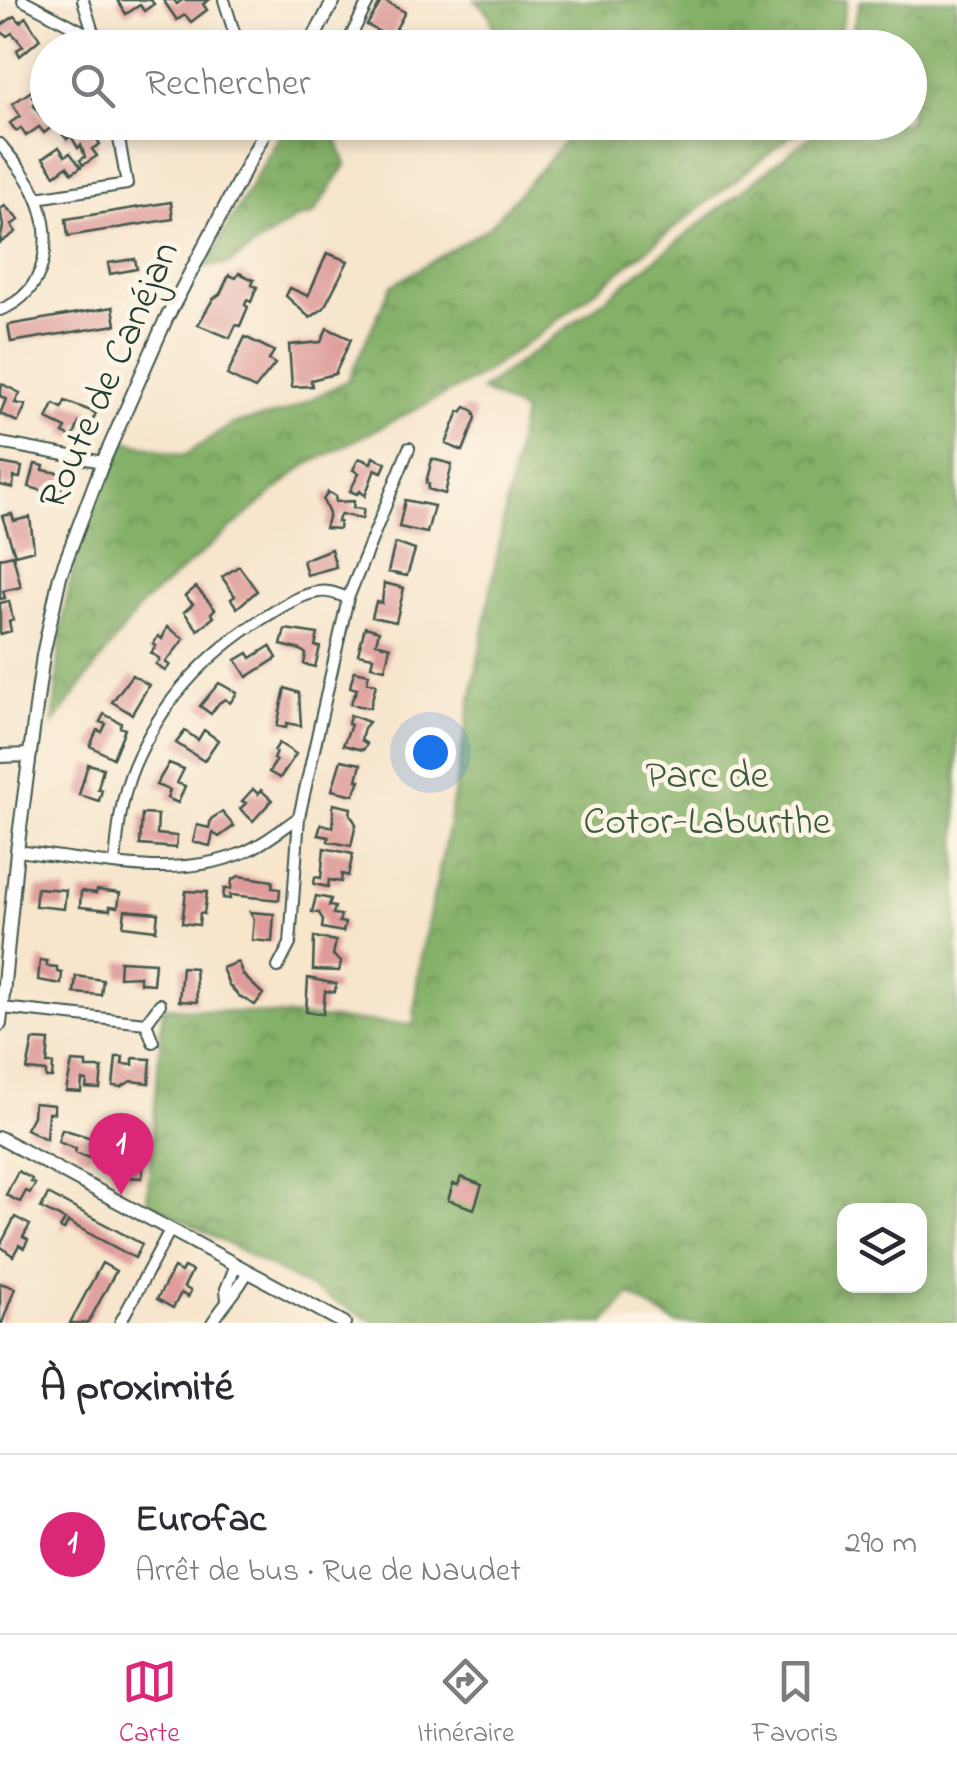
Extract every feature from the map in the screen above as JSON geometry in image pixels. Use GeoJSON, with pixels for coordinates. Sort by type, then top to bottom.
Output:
{"type":"FeatureCollection","features":[{"type":"Feature","properties":{"kind":"street"},"geometry":{"type":"LineString","coordinates":[[23,0],[74,30]]}},
{"type":"Feature","properties":{"kind":"street"},"geometry":{"type":"LineString","coordinates":[[83,0],[92,30]]}},
{"type":"Feature","properties":{"kind":"street"},"geometry":{"type":"LineString","coordinates":[[224,0],[233,30]]}},
{"type":"Feature","properties":{"kind":"street"},"geometry":{"type":"LineString","coordinates":[[318,30],[334,0]]}},
{"type":"Feature","properties":{"kind":"street"},"geometry":{"type":"LineString","coordinates":[[354,30],[368,0]]}},
{"type":"Feature","properties":{"kind":"street"},"geometry":{"type":"LineString","coordinates":[[38,198],[126,184],[119,140]]}},
{"type":"Feature","properties":{"kind":"street","name":"Route de Canéjan"},"geometry":{"type":"LineString","coordinates":[[0,1024],[16,851],[43,655],[60,576],[166,319],[260,140]]}},
{"type":"Feature","properties":{"kind":"street"},"geometry":{"type":"LineString","coordinates":[[0,144],[38,198],[44,228],[40,275],[23,298],[0,310]]}},
{"type":"Feature","properties":{"kind":"street"},"geometry":{"type":"LineString","coordinates":[[0,443],[104,462]]}},
{"type":"Feature","properties":{"kind":"street"},"geometry":{"type":"LineString","coordinates":[[278,967],[290,944],[299,817],[348,598],[409,448]]}},
{"type":"Feature","properties":{"kind":"street"},"geometry":{"type":"LineString","coordinates":[[114,863],[120,806],[134,766],[168,706],[200,665],[280,607],[322,591],[348,598]]}},
{"type":"Feature","properties":{"kind":"street"},"geometry":{"type":"LineString","coordinates":[[0,756],[30,756]]}},
{"type":"Feature","properties":{"kind":"street"},"geometry":{"type":"LineString","coordinates":[[16,851],[114,863],[181,866],[250,850],[299,817]]}},
{"type":"Feature","properties":{"kind":"street"},"geometry":{"type":"LineString","coordinates":[[146,1023],[160,1004]]}},
{"type":"Feature","properties":{"kind":"street"},"geometry":{"type":"LineString","coordinates":[[2,1008],[146,1023]]}},
{"type":"Feature","properties":{"kind":"street"},"geometry":{"type":"LineString","coordinates":[[146,1023],[153,1042]]}},
{"type":"Feature","properties":{"kind":"street"},"geometry":{"type":"LineString","coordinates":[[0,1138],[344,1323]]}},
{"type":"Feature","properties":{"kind":"street"},"geometry":{"type":"LineString","coordinates":[[120,1323],[170,1230]]}},
{"type":"Feature","properties":{"kind":"street"},"geometry":{"type":"LineString","coordinates":[[212,1323],[227,1300],[236,1294],[242,1268]]}},
{"type":"Feature","properties":{"kind":"green space"},"geometry":{"type":"Polygon","coordinates":[[[475,0],[847,0],[841,30],[493,30],[490,14],[475,0]]]}},
{"type":"Feature","properties":{"kind":"green space","name":"Parc de Cotor-Laburthe"},"geometry":{"type":"Polygon","coordinates":[[[861,0],[957,0],[957,1323],[675,1323],[630,1294],[605,1323],[376,1323],[147,1201],[163,1007],[414,1025],[422,950],[448,828],[523,412],[481,390],[594,308],[806,140],[927,140],[927,30],[852,30],[861,0]]]}},
{"type":"Feature","properties":{"kind":"green space"},"geometry":{"type":"Polygon","coordinates":[[[277,140],[337,140],[346,165],[313,215],[295,219],[229,264],[205,266],[277,140]]]}},
{"type":"Feature","properties":{"kind":"green space"},"geometry":{"type":"Polygon","coordinates":[[[566,140],[786,140],[543,332],[475,379],[303,467],[142,604],[53,724],[69,587],[88,522],[126,441],[184,456],[233,424],[286,412],[348,380],[391,286],[489,227],[566,140]]]}},
{"type":"Feature","properties":{"kind":"building"},"geometry":{"type":"Polygon","coordinates":[[[117,0],[151,0],[154,4],[144,11],[140,5],[126,14],[117,0]]]}},
{"type":"Feature","properties":{"kind":"building"},"geometry":{"type":"Polygon","coordinates":[[[163,0],[174,0],[177,4],[182,0],[209,0],[203,4],[207,10],[191,22],[185,15],[177,20],[163,0]]]}},
{"type":"Feature","properties":{"kind":"building"},"geometry":{"type":"Polygon","coordinates":[[[382,0],[405,12],[395,30],[376,30],[367,25],[382,0]]]}},
{"type":"Feature","properties":{"kind":"building"},"geometry":{"type":"Polygon","coordinates":[[[15,16],[20,22],[26,17],[34,30],[30,30],[30,48],[20,56],[17,50],[23,46],[12,33],[7,36],[0,31],[0,26],[15,16]]]}},
{"type":"Feature","properties":{"kind":"building"},"geometry":{"type":"Polygon","coordinates":[[[30,92],[30,133],[26,136],[21,128],[16,131],[10,123],[20,116],[12,104],[30,92]]]}},
{"type":"Feature","properties":{"kind":"building"},"geometry":{"type":"Polygon","coordinates":[[[73,140],[97,140],[100,144],[92,149],[97,156],[83,165],[81,145],[78,148],[73,140]]]}},
{"type":"Feature","properties":{"kind":"building"},"geometry":{"type":"Polygon","coordinates":[[[59,147],[81,167],[72,173],[67,166],[55,175],[43,158],[59,147]]]}},
{"type":"Feature","properties":{"kind":"building"},"geometry":{"type":"Polygon","coordinates":[[[171,202],[173,219],[68,236],[66,219],[171,202]]]}},
{"type":"Feature","properties":{"kind":"building"},"geometry":{"type":"Polygon","coordinates":[[[5,206],[19,220],[11,225],[16,232],[0,243],[0,209],[5,206]]]}},
{"type":"Feature","properties":{"kind":"building"},"geometry":{"type":"Polygon","coordinates":[[[327,253],[348,261],[324,308],[310,318],[286,296],[290,288],[308,296],[327,253]]]}},
{"type":"Feature","properties":{"kind":"building"},"geometry":{"type":"Polygon","coordinates":[[[135,259],[137,269],[110,274],[108,263],[135,259]]]}},
{"type":"Feature","properties":{"kind":"building"},"geometry":{"type":"Polygon","coordinates":[[[239,273],[254,280],[252,285],[257,287],[251,302],[247,300],[240,326],[236,325],[230,338],[198,325],[229,275],[236,278],[239,273]]]}},
{"type":"Feature","properties":{"kind":"building"},"geometry":{"type":"Polygon","coordinates":[[[113,307],[116,325],[11,342],[8,325],[113,307]]]}},
{"type":"Feature","properties":{"kind":"building"},"geometry":{"type":"Polygon","coordinates":[[[327,328],[351,339],[335,374],[311,380],[312,386],[292,387],[289,345],[321,342],[327,328]]]}},
{"type":"Feature","properties":{"kind":"building"},"geometry":{"type":"Polygon","coordinates":[[[245,337],[274,351],[269,360],[275,364],[255,389],[227,375],[245,337]]]}},
{"type":"Feature","properties":{"kind":"building"},"geometry":{"type":"Polygon","coordinates":[[[2,384],[20,393],[15,403],[26,405],[18,422],[0,414],[6,399],[0,396],[2,384]]]}},
{"type":"Feature","properties":{"kind":"building"},"geometry":{"type":"Polygon","coordinates":[[[65,401],[96,413],[89,428],[79,423],[73,438],[63,433],[66,428],[47,419],[54,404],[62,408],[65,401]]]}},
{"type":"Feature","properties":{"kind":"building"},"geometry":{"type":"Polygon","coordinates":[[[466,407],[474,411],[476,418],[463,451],[446,444],[459,411],[466,407]]]}},
{"type":"Feature","properties":{"kind":"building"},"geometry":{"type":"Polygon","coordinates":[[[373,457],[386,463],[382,472],[375,469],[365,496],[360,491],[350,491],[359,473],[353,470],[359,458],[371,463],[373,457]]]}},
{"type":"Feature","properties":{"kind":"building"},"geometry":{"type":"Polygon","coordinates":[[[432,459],[452,464],[445,494],[428,489],[432,459]]]}},
{"type":"Feature","properties":{"kind":"building"},"geometry":{"type":"Polygon","coordinates":[[[0,463],[22,467],[20,478],[14,477],[13,488],[0,485],[0,463]]]}},
{"type":"Feature","properties":{"kind":"building"},"geometry":{"type":"Polygon","coordinates":[[[35,464],[44,466],[43,470],[65,474],[60,496],[29,487],[35,464]]]}},
{"type":"Feature","properties":{"kind":"building"},"geometry":{"type":"Polygon","coordinates":[[[328,492],[336,502],[354,501],[353,508],[364,509],[362,519],[341,514],[339,529],[325,528],[329,514],[323,500],[328,492]]]}},
{"type":"Feature","properties":{"kind":"building"},"geometry":{"type":"Polygon","coordinates":[[[405,500],[434,506],[427,533],[399,527],[405,500]]]}},
{"type":"Feature","properties":{"kind":"building"},"geometry":{"type":"Polygon","coordinates":[[[12,514],[14,521],[30,517],[34,550],[15,555],[2,516],[12,514]]]}},
{"type":"Feature","properties":{"kind":"building"},"geometry":{"type":"Polygon","coordinates":[[[395,543],[415,550],[407,576],[388,572],[395,543]]]}},
{"type":"Feature","properties":{"kind":"building"},"geometry":{"type":"Polygon","coordinates":[[[331,549],[336,567],[307,575],[303,560],[331,549]]]}},
{"type":"Feature","properties":{"kind":"building"},"geometry":{"type":"Polygon","coordinates":[[[13,555],[21,587],[3,591],[5,598],[0,599],[0,558],[13,555]]]}},
{"type":"Feature","properties":{"kind":"building"},"geometry":{"type":"Polygon","coordinates":[[[239,566],[257,591],[237,608],[231,599],[235,596],[222,577],[239,566]]]}},
{"type":"Feature","properties":{"kind":"building"},"geometry":{"type":"Polygon","coordinates":[[[384,583],[404,588],[396,622],[372,617],[376,602],[382,603],[384,583]]]}},
{"type":"Feature","properties":{"kind":"building"},"geometry":{"type":"Polygon","coordinates":[[[196,587],[215,609],[211,613],[214,617],[198,630],[184,612],[193,604],[185,596],[196,587]]]}},
{"type":"Feature","properties":{"kind":"building"},"geometry":{"type":"Polygon","coordinates":[[[9,601],[11,631],[0,634],[0,603],[9,601]]]}},
{"type":"Feature","properties":{"kind":"building"},"geometry":{"type":"Polygon","coordinates":[[[167,627],[184,639],[166,662],[170,665],[165,671],[156,664],[160,659],[151,653],[156,646],[153,644],[158,636],[162,639],[167,627]]]}},
{"type":"Feature","properties":{"kind":"building"},"geometry":{"type":"Polygon","coordinates":[[[365,627],[379,631],[376,643],[390,647],[385,669],[371,666],[373,657],[358,654],[365,627]]]}},
{"type":"Feature","properties":{"kind":"building"},"geometry":{"type":"Polygon","coordinates":[[[285,629],[318,634],[315,646],[320,647],[315,667],[304,664],[306,654],[301,650],[281,645],[285,629]]]}},
{"type":"Feature","properties":{"kind":"building"},"geometry":{"type":"Polygon","coordinates":[[[270,646],[277,658],[247,677],[236,660],[248,653],[251,658],[270,646]]]}},
{"type":"Feature","properties":{"kind":"building"},"geometry":{"type":"Polygon","coordinates":[[[354,671],[369,674],[367,682],[376,684],[370,708],[350,704],[357,689],[350,687],[354,671]]]}},
{"type":"Feature","properties":{"kind":"building"},"geometry":{"type":"Polygon","coordinates":[[[132,675],[149,685],[132,714],[112,702],[132,675]]]}},
{"type":"Feature","properties":{"kind":"building"},"geometry":{"type":"Polygon","coordinates":[[[219,683],[237,693],[230,703],[225,699],[219,703],[211,714],[200,706],[219,683]]]}},
{"type":"Feature","properties":{"kind":"building"},"geometry":{"type":"Polygon","coordinates":[[[285,688],[299,693],[301,726],[277,726],[285,688]]]}},
{"type":"Feature","properties":{"kind":"building"},"geometry":{"type":"Polygon","coordinates":[[[104,714],[125,729],[113,758],[90,746],[97,730],[102,732],[106,724],[100,722],[104,714]]]}},
{"type":"Feature","properties":{"kind":"building"},"geometry":{"type":"Polygon","coordinates":[[[350,715],[369,722],[361,740],[367,744],[363,750],[343,745],[351,725],[350,715]]]}},
{"type":"Feature","properties":{"kind":"building"},"geometry":{"type":"Polygon","coordinates":[[[204,730],[218,740],[204,761],[176,743],[185,731],[198,740],[204,730]]]}},
{"type":"Feature","properties":{"kind":"building"},"geometry":{"type":"Polygon","coordinates":[[[279,743],[296,754],[280,778],[269,772],[276,761],[274,751],[279,743]]]}},
{"type":"Feature","properties":{"kind":"building"},"geometry":{"type":"Polygon","coordinates":[[[341,760],[361,764],[354,795],[332,790],[341,760]]]}},
{"type":"Feature","properties":{"kind":"building"},"geometry":{"type":"Polygon","coordinates":[[[169,763],[184,769],[177,783],[185,786],[178,803],[167,798],[170,790],[156,785],[169,763]]]}},
{"type":"Feature","properties":{"kind":"building"},"geometry":{"type":"Polygon","coordinates":[[[88,764],[103,768],[99,801],[79,795],[88,764]]]}},
{"type":"Feature","properties":{"kind":"building"},"geometry":{"type":"Polygon","coordinates":[[[253,789],[258,794],[261,790],[272,800],[253,821],[240,809],[253,789]]]}},
{"type":"Feature","properties":{"kind":"building"},"geometry":{"type":"Polygon","coordinates":[[[333,804],[351,808],[356,824],[351,846],[318,835],[321,824],[333,827],[333,804]]]}},
{"type":"Feature","properties":{"kind":"building"},"geometry":{"type":"Polygon","coordinates":[[[222,812],[234,826],[219,837],[213,833],[210,846],[193,842],[197,825],[209,828],[211,819],[222,812]]]}},
{"type":"Feature","properties":{"kind":"building"},"geometry":{"type":"Polygon","coordinates":[[[142,814],[158,815],[157,834],[177,836],[176,848],[140,845],[142,814]]]}},
{"type":"Feature","properties":{"kind":"building"},"geometry":{"type":"Polygon","coordinates":[[[324,848],[353,854],[348,876],[342,874],[341,882],[329,880],[328,887],[314,884],[315,877],[321,878],[324,848]]]}},
{"type":"Feature","properties":{"kind":"building"},"geometry":{"type":"Polygon","coordinates":[[[239,876],[273,881],[272,888],[280,889],[279,900],[230,895],[230,899],[223,898],[224,889],[231,889],[232,880],[239,876]]]}},
{"type":"Feature","properties":{"kind":"building"},"geometry":{"type":"Polygon","coordinates":[[[37,888],[66,890],[64,909],[35,906],[37,888]]]}},
{"type":"Feature","properties":{"kind":"building"},"geometry":{"type":"Polygon","coordinates":[[[81,891],[120,893],[118,907],[80,907],[81,891]]]}},
{"type":"Feature","properties":{"kind":"building"},"geometry":{"type":"Polygon","coordinates":[[[186,891],[207,892],[199,925],[182,923],[186,891]]]}},
{"type":"Feature","properties":{"kind":"building"},"geometry":{"type":"Polygon","coordinates":[[[316,896],[331,899],[333,914],[341,915],[339,922],[345,923],[343,932],[322,928],[319,913],[312,912],[316,896]]]}},
{"type":"Feature","properties":{"kind":"building"},"geometry":{"type":"Polygon","coordinates":[[[125,910],[158,913],[156,930],[123,926],[125,910]]]}},
{"type":"Feature","properties":{"kind":"building"},"geometry":{"type":"Polygon","coordinates":[[[250,912],[274,914],[272,942],[252,940],[254,919],[250,912]]]}},
{"type":"Feature","properties":{"kind":"building"},"geometry":{"type":"Polygon","coordinates":[[[314,937],[336,941],[333,955],[341,962],[339,971],[313,970],[314,937]]]}},
{"type":"Feature","properties":{"kind":"building"},"geometry":{"type":"Polygon","coordinates":[[[40,960],[57,967],[57,972],[62,973],[61,984],[38,980],[40,960]]]}},
{"type":"Feature","properties":{"kind":"building"},"geometry":{"type":"Polygon","coordinates":[[[120,961],[155,963],[153,984],[140,983],[140,976],[119,977],[120,961]]]}},
{"type":"Feature","properties":{"kind":"building"},"geometry":{"type":"Polygon","coordinates":[[[238,962],[243,975],[263,994],[255,1005],[229,985],[222,968],[238,962]]]}},
{"type":"Feature","properties":{"kind":"building"},"geometry":{"type":"Polygon","coordinates":[[[182,967],[195,968],[197,1002],[179,1001],[182,967]]]}},
{"type":"Feature","properties":{"kind":"building"},"geometry":{"type":"Polygon","coordinates":[[[76,976],[103,980],[101,995],[74,993],[76,976]]]}},
{"type":"Feature","properties":{"kind":"building"},"geometry":{"type":"Polygon","coordinates":[[[308,978],[336,984],[335,992],[325,991],[323,1014],[306,1012],[308,978]]]}},
{"type":"Feature","properties":{"kind":"building"},"geometry":{"type":"Polygon","coordinates":[[[33,1040],[49,1041],[47,1064],[53,1064],[52,1078],[46,1078],[46,1072],[27,1070],[33,1040]]]}},
{"type":"Feature","properties":{"kind":"building"},"geometry":{"type":"Polygon","coordinates":[[[116,1057],[123,1057],[122,1064],[133,1065],[133,1058],[151,1059],[149,1083],[131,1081],[121,1087],[113,1086],[116,1057]]]}},
{"type":"Feature","properties":{"kind":"building"},"geometry":{"type":"Polygon","coordinates":[[[72,1062],[86,1063],[86,1068],[102,1068],[100,1089],[86,1088],[87,1081],[82,1080],[81,1092],[66,1091],[72,1062]]]}},
{"type":"Feature","properties":{"kind":"building"},"geometry":{"type":"Polygon","coordinates":[[[34,1103],[54,1105],[54,1113],[48,1113],[46,1139],[26,1129],[34,1103]]]}},
{"type":"Feature","properties":{"kind":"building"},"geometry":{"type":"Polygon","coordinates":[[[62,1129],[95,1139],[89,1158],[58,1142],[62,1129]]]}},
{"type":"Feature","properties":{"kind":"building"},"geometry":{"type":"Polygon","coordinates":[[[129,1149],[145,1150],[142,1178],[125,1177],[129,1149]]]}},
{"type":"Feature","properties":{"kind":"building"},"geometry":{"type":"Polygon","coordinates":[[[18,1171],[35,1184],[20,1202],[6,1195],[18,1171]]]}},
{"type":"Feature","properties":{"kind":"building"},"geometry":{"type":"Polygon","coordinates":[[[461,1177],[482,1185],[474,1209],[448,1200],[453,1184],[458,1185],[461,1177]]]}},
{"type":"Feature","properties":{"kind":"building"},"geometry":{"type":"Polygon","coordinates":[[[48,1194],[142,1244],[135,1258],[68,1222],[64,1230],[60,1228],[65,1220],[41,1208],[48,1194]]]}},
{"type":"Feature","properties":{"kind":"building"},"geometry":{"type":"Polygon","coordinates":[[[15,1217],[30,1225],[23,1237],[28,1240],[24,1248],[19,1245],[13,1256],[0,1246],[15,1217]]]}},
{"type":"Feature","properties":{"kind":"building"},"geometry":{"type":"Polygon","coordinates":[[[102,1263],[116,1271],[88,1323],[70,1323],[102,1263]]]}},
{"type":"Feature","properties":{"kind":"building"},"geometry":{"type":"Polygon","coordinates":[[[184,1267],[192,1271],[184,1287],[191,1291],[188,1297],[181,1293],[173,1308],[157,1299],[174,1268],[181,1272],[184,1267]]]}},
{"type":"Feature","properties":{"kind":"building"},"geometry":{"type":"Polygon","coordinates":[[[0,1283],[15,1288],[2,1323],[0,1323],[0,1283]]]}},
{"type":"Feature","properties":{"kind":"place","name":"Eurofac"},"geometry":{"type":"Point","coordinates":[121,1195]}}]}
